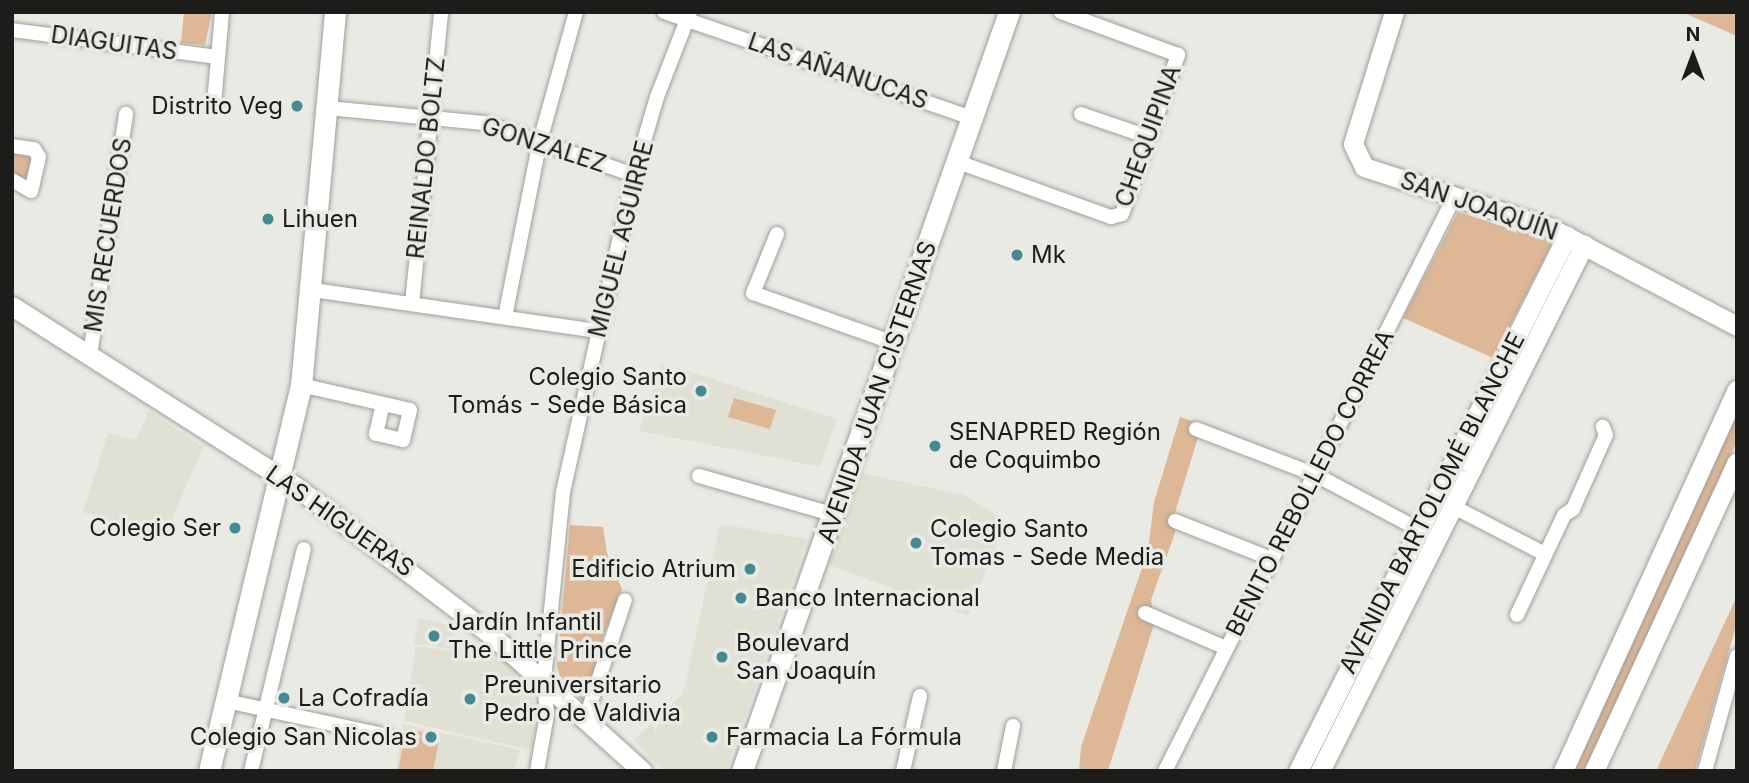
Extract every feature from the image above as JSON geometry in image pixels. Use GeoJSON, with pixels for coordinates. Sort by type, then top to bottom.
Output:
{"type":"FeatureCollection","features":[{"type":"Feature","properties":{"kind":"main road"},"geometry":{"type":"LineString","coordinates":[[209,771],[282,478],[301,386],[313,290],[335,12]]}},
{"type":"Feature","properties":{"kind":"main road","name":"AVENIDA JUAN CISTERNAS"},"geometry":{"type":"LineString","coordinates":[[742,771],[835,515],[1009,12]]}},
{"type":"Feature","properties":{"kind":"main road","name":"SAN JOAQUÍN"},"geometry":{"type":"LineString","coordinates":[[1394,12],[1353,144],[1355,154],[1364,167],[1567,236],[1737,326]]}},
{"type":"Feature","properties":{"kind":"main road","name":"AVENIDA BARTOLOMÉ BLANCHE"},"geometry":{"type":"LineString","coordinates":[[1298,771],[1567,236]]}},
{"type":"Feature","properties":{"kind":"main road","name":"AVENIDA BARTOLOMÉ BLANCHE"},"geometry":{"type":"LineString","coordinates":[[1320,771],[1584,246]]}},
{"type":"Feature","properties":{"kind":"main road","name":"LAS HIGUERAS"},"geometry":{"type":"LineString","coordinates":[[12,306],[282,478],[432,587],[544,679],[642,771]]}},
{"type":"Feature","properties":{"kind":"main road"},"geometry":{"type":"LineString","coordinates":[[1563,771],[1737,390]]}},
{"type":"Feature","properties":{"kind":"main road"},"geometry":{"type":"LineString","coordinates":[[1594,771],[1737,462]]}},
{"type":"Feature","properties":{"kind":"street"},"geometry":{"type":"LineString","coordinates":[[214,104],[222,12]]}},
{"type":"Feature","properties":{"kind":"street","name":"REINALDO BOLTZ"},"geometry":{"type":"LineString","coordinates":[[412,304],[441,12]]}},
{"type":"Feature","properties":{"kind":"street"},"geometry":{"type":"LineString","coordinates":[[505,317],[540,141],[576,12]]}},
{"type":"Feature","properties":{"kind":"street","name":"LAS AÑANUCAS"},"geometry":{"type":"LineString","coordinates":[[664,12],[688,16],[972,118]]}},
{"type":"Feature","properties":{"kind":"street","name":"CHEQUIPINA"},"geometry":{"type":"LineString","coordinates":[[958,162],[1117,217],[1178,55],[1061,12]]}},
{"type":"Feature","properties":{"kind":"street","name":"MIGUEL AGUIRRE"},"geometry":{"type":"LineString","coordinates":[[537,771],[547,714],[544,679],[563,492],[634,175],[688,16]]}},
{"type":"Feature","properties":{"kind":"street","name":"DIAGUITAS"},"geometry":{"type":"LineString","coordinates":[[12,30],[216,57]]}},
{"type":"Feature","properties":{"kind":"street","name":"GONZALEZ"},"geometry":{"type":"LineString","coordinates":[[327,108],[484,123],[634,175]]}},
{"type":"Feature","properties":{"kind":"street","name":"MIS RECUERDOS"},"geometry":{"type":"LineString","coordinates":[[90,355],[127,114]]}},
{"type":"Feature","properties":{"kind":"street"},"geometry":{"type":"LineString","coordinates":[[1081,114],[1148,137]]}},
{"type":"Feature","properties":{"kind":"street"},"geometry":{"type":"LineString","coordinates":[[12,146],[34,149],[38,157],[31,191],[12,180]]}},
{"type":"Feature","properties":{"kind":"street","name":"BENITO REBOLLEDO CORREA"},"geometry":{"type":"LineString","coordinates":[[1166,771],[1455,196]]}},
{"type":"Feature","properties":{"kind":"street"},"geometry":{"type":"LineString","coordinates":[[777,234],[753,293],[894,343]]}},
{"type":"Feature","properties":{"kind":"street"},"geometry":{"type":"LineString","coordinates":[[313,290],[598,331]]}},
{"type":"Feature","properties":{"kind":"street"},"geometry":{"type":"LineString","coordinates":[[301,386],[383,404]]}},
{"type":"Feature","properties":{"kind":"street"},"geometry":{"type":"LineString","coordinates":[[1517,615],[1564,515],[1573,509],[1606,435],[1603,427]]}},
{"type":"Feature","properties":{"kind":"street"},"geometry":{"type":"LineString","coordinates":[[1196,429],[1316,475],[1418,529]]}},
{"type":"Feature","properties":{"kind":"street"},"geometry":{"type":"LineString","coordinates":[[699,476],[835,515]]}},
{"type":"Feature","properties":{"kind":"street"},"geometry":{"type":"LineString","coordinates":[[1452,506],[1545,555]]}},
{"type":"Feature","properties":{"kind":"street"},"geometry":{"type":"LineString","coordinates":[[1175,521],[1272,559]]}},
{"type":"Feature","properties":{"kind":"street"},"geometry":{"type":"LineString","coordinates":[[251,771],[304,549]]}},
{"type":"Feature","properties":{"kind":"street"},"geometry":{"type":"LineString","coordinates":[[586,717],[625,600]]}},
{"type":"Feature","properties":{"kind":"street"},"geometry":{"type":"LineString","coordinates":[[1145,613],[1226,648]]}},
{"type":"Feature","properties":{"kind":"street"},"geometry":{"type":"LineString","coordinates":[[1704,771],[1737,656]]}},
{"type":"Feature","properties":{"kind":"street"},"geometry":{"type":"LineString","coordinates":[[903,771],[920,696]]}},
{"type":"Feature","properties":{"kind":"street"},"geometry":{"type":"LineString","coordinates":[[226,701],[388,736]]}},
{"type":"Feature","properties":{"kind":"street"},"geometry":{"type":"LineString","coordinates":[[1004,771],[1013,726]]}},
{"type":"Feature","properties":{"kind":"shaded area"},"geometry":{"type":"Polygon","coordinates":[[[184,12],[212,12],[205,45],[181,43],[184,12]]]}},
{"type":"Feature","properties":{"kind":"shaded area"},"geometry":{"type":"Polygon","coordinates":[[[1682,12],[1737,12],[1737,36],[1682,12]]]}},
{"type":"Feature","properties":{"kind":"shaded area"},"geometry":{"type":"Polygon","coordinates":[[[12,152],[32,158],[26,182],[12,174],[12,152]]]}},
{"type":"Feature","properties":{"kind":"shaded area"},"geometry":{"type":"Polygon","coordinates":[[[1458,212],[1553,242],[1493,358],[1403,318],[1458,212]]]}},
{"type":"Feature","properties":{"kind":"shaded area","name":"Colegio Santo Tomás - Sede Básica"},"geometry":{"type":"Polygon","coordinates":[[[662,363],[837,419],[820,467],[639,431],[662,363]]]}},
{"type":"Feature","properties":{"kind":"shaded area"},"geometry":{"type":"Polygon","coordinates":[[[734,398],[776,410],[770,429],[728,417],[734,398]]]}},
{"type":"Feature","properties":{"kind":"shaded area"},"geometry":{"type":"Polygon","coordinates":[[[149,411],[203,447],[163,540],[83,512],[108,433],[135,440],[149,411]]]}},
{"type":"Feature","properties":{"kind":"shaded area"},"geometry":{"type":"Polygon","coordinates":[[[1737,411],[1737,441],[1585,771],[1572,771],[1737,411]]]}},
{"type":"Feature","properties":{"kind":"shaded area"},"geometry":{"type":"Polygon","coordinates":[[[1180,417],[1202,424],[1171,526],[1176,530],[1151,600],[1154,624],[1108,771],[1079,771],[1081,747],[1148,550],[1154,502],[1180,417]]]}},
{"type":"Feature","properties":{"kind":"shaded area","name":"Colegio Santo Tomas - Sede Media"},"geometry":{"type":"Polygon","coordinates":[[[860,473],[965,495],[1006,521],[968,616],[829,565],[860,473]]]}},
{"type":"Feature","properties":{"kind":"shaded area"},"geometry":{"type":"Polygon","coordinates":[[[720,524],[807,539],[726,771],[663,771],[634,740],[683,694],[720,524]]]}},
{"type":"Feature","properties":{"kind":"shaded area"},"geometry":{"type":"Polygon","coordinates":[[[570,525],[603,527],[607,553],[622,589],[603,636],[586,703],[563,685],[557,667],[570,525]]]}},
{"type":"Feature","properties":{"kind":"shaded area"},"geometry":{"type":"Polygon","coordinates":[[[1737,596],[1737,622],[1695,771],[1656,771],[1737,596]]]}},
{"type":"Feature","properties":{"kind":"shaded area"},"geometry":{"type":"Polygon","coordinates":[[[419,618],[452,626],[456,632],[453,649],[414,644],[419,618]]]}},
{"type":"Feature","properties":{"kind":"shaded area","name":"Preuniversitario Pedro de Valdivia"},"geometry":{"type":"Polygon","coordinates":[[[416,646],[482,655],[514,665],[530,679],[536,720],[531,750],[404,721],[416,646]]]}},
{"type":"Feature","properties":{"kind":"shaded area","name":"Colegio San Nicolas"},"geometry":{"type":"Polygon","coordinates":[[[403,724],[520,750],[514,771],[396,771],[403,724]]]}},
{"type":"Feature","properties":{"kind":"shaded area"},"geometry":{"type":"Polygon","coordinates":[[[406,729],[440,735],[433,771],[398,771],[406,729]]]}},
{"type":"Feature","properties":{"kind":"place","name":"Distrito Veg"},"geometry":{"type":"Point","coordinates":[297,106]}},
{"type":"Feature","properties":{"kind":"place","name":"Lihuen"},"geometry":{"type":"Point","coordinates":[268,219]}},
{"type":"Feature","properties":{"kind":"place","name":"Mk"},"geometry":{"type":"Point","coordinates":[1017,255]}},
{"type":"Feature","properties":{"kind":"place","name":"Colegio Santo Tomás - Sede Básica"},"geometry":{"type":"Point","coordinates":[701,391]}},
{"type":"Feature","properties":{"kind":"place","name":"SENAPRED Región de Coquimbo"},"geometry":{"type":"Point","coordinates":[935,446]}},
{"type":"Feature","properties":{"kind":"place","name":"Colegio Ser"},"geometry":{"type":"Point","coordinates":[235,528]}},
{"type":"Feature","properties":{"kind":"place","name":"Colegio Santo Tomas - Sede Media"},"geometry":{"type":"Point","coordinates":[916,543]}},
{"type":"Feature","properties":{"kind":"place","name":"Edificio Atrium"},"geometry":{"type":"Point","coordinates":[750,569]}},
{"type":"Feature","properties":{"kind":"place","name":"Banco Internacional"},"geometry":{"type":"Point","coordinates":[741,598]}},
{"type":"Feature","properties":{"kind":"place","name":"Jardín Infantil The Little Prince"},"geometry":{"type":"Point","coordinates":[434,636]}},
{"type":"Feature","properties":{"kind":"place","name":"Boulevard San Joaquín"},"geometry":{"type":"Point","coordinates":[722,657]}},
{"type":"Feature","properties":{"kind":"place","name":"La Cofradía"},"geometry":{"type":"Point","coordinates":[284,698]}},
{"type":"Feature","properties":{"kind":"place","name":"Preuniversitario Pedro de Valdivia"},"geometry":{"type":"Point","coordinates":[470,699]}},
{"type":"Feature","properties":{"kind":"place","name":"Colegio San Nicolas"},"geometry":{"type":"Point","coordinates":[431,737]}},
{"type":"Feature","properties":{"kind":"place","name":"Farmacia La Fórmula"},"geometry":{"type":"Point","coordinates":[712,737]}}]}
